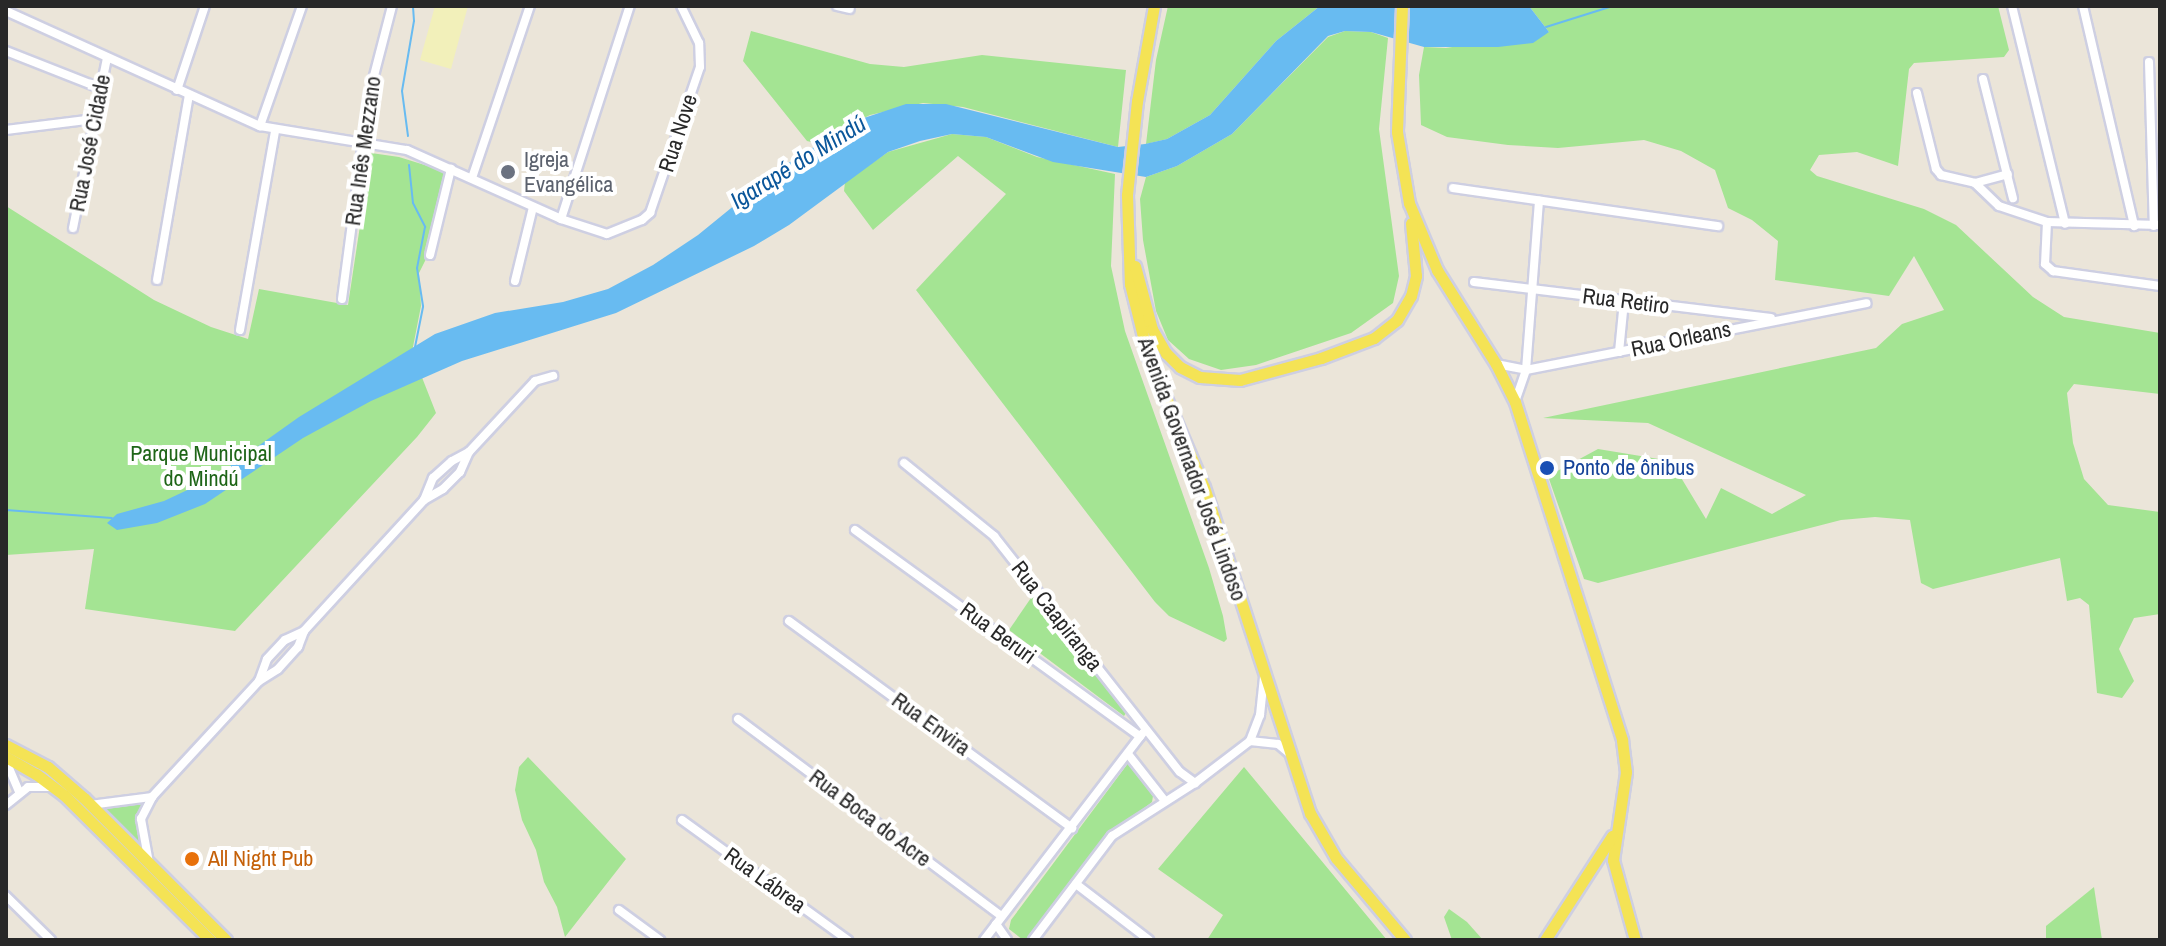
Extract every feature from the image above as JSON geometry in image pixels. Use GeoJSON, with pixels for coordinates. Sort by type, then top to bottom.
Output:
{"type":"FeatureCollection","features":[{"type":"Feature","properties":{"kind":"main road","name":"Avenida Governador José Lindoso"},"geometry":{"type":"LineString","coordinates":[[1154,6],[1137,101],[1127,195],[1130,284],[1148,356],[1193,456],[1290,754],[1322,838],[1405,940]]}},
{"type":"Feature","properties":{"kind":"main road"},"geometry":{"type":"LineString","coordinates":[[1127,235],[1152,329],[1166,353],[1180,367],[1200,377],[1240,380],[1374,338],[1397,320],[1411,296],[1416,276],[1409,203],[1397,132],[1402,6]]}},
{"type":"Feature","properties":{"kind":"main road"},"geometry":{"type":"LineString","coordinates":[[1409,203],[1437,270],[1496,364],[1515,402],[1622,740],[1626,772],[1615,828],[1615,873],[1635,940]]}},
{"type":"Feature","properties":{"kind":"main road"},"geometry":{"type":"LineString","coordinates":[[6,745],[48,767],[226,940]]}},
{"type":"Feature","properties":{"kind":"main road"},"geometry":{"type":"LineString","coordinates":[[6,759],[59,792],[210,940]]}},
{"type":"Feature","properties":{"kind":"main road"},"geometry":{"type":"LineString","coordinates":[[1545,940],[1589,876],[1615,828]]}},
{"type":"Feature","properties":{"kind":"street"},"geometry":{"type":"LineString","coordinates":[[177,90],[205,6]]}},
{"type":"Feature","properties":{"kind":"street"},"geometry":{"type":"LineString","coordinates":[[260,126],[302,6]]}},
{"type":"Feature","properties":{"kind":"street","name":"Rua Inês Mezzano"},"geometry":{"type":"LineString","coordinates":[[342,299],[369,95],[392,6]]}},
{"type":"Feature","properties":{"kind":"street"},"geometry":{"type":"LineString","coordinates":[[472,178],[530,6]]}},
{"type":"Feature","properties":{"kind":"street"},"geometry":{"type":"LineString","coordinates":[[6,11],[260,126],[275,131],[407,150],[561,219],[630,6]]}},
{"type":"Feature","properties":{"kind":"street","name":"Rua Nove"},"geometry":{"type":"LineString","coordinates":[[561,219],[607,234],[642,220],[650,213],[700,67],[699,43],[681,6]]}},
{"type":"Feature","properties":{"kind":"street"},"geometry":{"type":"LineString","coordinates":[[837,6],[850,9]]}},
{"type":"Feature","properties":{"kind":"street"},"geometry":{"type":"LineString","coordinates":[[2012,6],[2065,224]]}},
{"type":"Feature","properties":{"kind":"street"},"geometry":{"type":"LineString","coordinates":[[2083,6],[2134,226]]}},
{"type":"Feature","properties":{"kind":"street"},"geometry":{"type":"LineString","coordinates":[[6,51],[100,88]]}},
{"type":"Feature","properties":{"kind":"street","name":"Rua José Cidade"},"geometry":{"type":"LineString","coordinates":[[73,228],[107,58]]}},
{"type":"Feature","properties":{"kind":"street"},"geometry":{"type":"LineString","coordinates":[[1975,183],[1999,206],[2047,222],[2157,226],[2156,142],[2149,62]]}},
{"type":"Feature","properties":{"kind":"street"},"geometry":{"type":"LineString","coordinates":[[1983,79],[2013,198]]}},
{"type":"Feature","properties":{"kind":"street"},"geometry":{"type":"LineString","coordinates":[[1917,93],[1936,169],[1956,181],[1975,183],[2008,174]]}},
{"type":"Feature","properties":{"kind":"street"},"geometry":{"type":"LineString","coordinates":[[157,280],[189,95]]}},
{"type":"Feature","properties":{"kind":"street"},"geometry":{"type":"LineString","coordinates":[[6,130],[94,119]]}},
{"type":"Feature","properties":{"kind":"street"},"geometry":{"type":"LineString","coordinates":[[240,330],[275,131]]}},
{"type":"Feature","properties":{"kind":"street"},"geometry":{"type":"LineString","coordinates":[[430,255],[451,169]]}},
{"type":"Feature","properties":{"kind":"street"},"geometry":{"type":"LineString","coordinates":[[1453,188],[1718,226]]}},
{"type":"Feature","properties":{"kind":"street"},"geometry":{"type":"LineString","coordinates":[[1515,402],[1526,370],[1539,200]]}},
{"type":"Feature","properties":{"kind":"street"},"geometry":{"type":"LineString","coordinates":[[515,281],[533,207]]}},
{"type":"Feature","properties":{"kind":"street"},"geometry":{"type":"LineString","coordinates":[[2047,222],[2045,264],[2053,271],[2160,286]]}},
{"type":"Feature","properties":{"kind":"street","name":"Rua Retiro"},"geometry":{"type":"LineString","coordinates":[[1474,282],[1778,319]]}},
{"type":"Feature","properties":{"kind":"street"},"geometry":{"type":"LineString","coordinates":[[1619,352],[1624,301]]}},
{"type":"Feature","properties":{"kind":"street","name":"Rua Orleans"},"geometry":{"type":"LineString","coordinates":[[1496,364],[1526,370],[1866,303]]}},
{"type":"Feature","properties":{"kind":"street"},"geometry":{"type":"LineString","coordinates":[[149,863],[141,819],[152,797],[259,681],[278,669],[298,647],[304,631],[424,500],[443,489],[460,472],[469,452],[535,381],[553,376]]}},
{"type":"Feature","properties":{"kind":"street"},"geometry":{"type":"LineString","coordinates":[[424,500],[433,478],[452,461],[469,452]]}},
{"type":"Feature","properties":{"kind":"street","name":"Rua Caapiranga"},"geometry":{"type":"LineString","coordinates":[[904,463],[994,536],[1143,733],[1180,772],[1195,783]]}},
{"type":"Feature","properties":{"kind":"street","name":"Rua Beruri"},"geometry":{"type":"LineString","coordinates":[[855,530],[1143,733]]}},
{"type":"Feature","properties":{"kind":"street","name":"Rua Envira"},"geometry":{"type":"LineString","coordinates":[[789,621],[1072,828]]}},
{"type":"Feature","properties":{"kind":"street"},"geometry":{"type":"LineString","coordinates":[[259,681],[267,659],[285,640],[304,631]]}},
{"type":"Feature","properties":{"kind":"street"},"geometry":{"type":"LineString","coordinates":[[1033,940],[1112,836],[1195,783],[1250,741],[1260,715],[1264,672]]}},
{"type":"Feature","properties":{"kind":"street","name":"Rua Boca do Acre"},"geometry":{"type":"LineString","coordinates":[[738,719],[999,920],[1007,940]]}},
{"type":"Feature","properties":{"kind":"street"},"geometry":{"type":"LineString","coordinates":[[984,940],[1143,733]]}},
{"type":"Feature","properties":{"kind":"street"},"geometry":{"type":"LineString","coordinates":[[1250,741],[1278,744],[1290,754]]}},
{"type":"Feature","properties":{"kind":"street"},"geometry":{"type":"LineString","coordinates":[[1128,754],[1166,800]]}},
{"type":"Feature","properties":{"kind":"street"},"geometry":{"type":"LineString","coordinates":[[6,759],[19,791]]}},
{"type":"Feature","properties":{"kind":"street"},"geometry":{"type":"LineString","coordinates":[[1166,800],[1181,783],[1180,772]]}},
{"type":"Feature","properties":{"kind":"street"},"geometry":{"type":"LineString","coordinates":[[6,805],[19,791],[39,785],[59,792]]}},
{"type":"Feature","properties":{"kind":"street"},"geometry":{"type":"LineString","coordinates":[[90,805],[152,797]]}},
{"type":"Feature","properties":{"kind":"street","name":"Rua Lábrea"},"geometry":{"type":"LineString","coordinates":[[682,820],[848,940]]}},
{"type":"Feature","properties":{"kind":"street"},"geometry":{"type":"LineString","coordinates":[[1076,884],[1149,940]]}},
{"type":"Feature","properties":{"kind":"street"},"geometry":{"type":"LineString","coordinates":[[6,896],[51,940]]}},
{"type":"Feature","properties":{"kind":"street"},"geometry":{"type":"LineString","coordinates":[[619,910],[660,940]]}},
{"type":"Feature","properties":{"kind":"green space"},"geometry":{"type":"Polygon","coordinates":[[[1168,6],[1320,6],[1276,41],[1210,115],[1167,139],[1146,144],[1156,60],[1168,6]]]}},
{"type":"Feature","properties":{"kind":"green space"},"geometry":{"type":"Polygon","coordinates":[[[1529,6],[1998,6],[2009,50],[2004,57],[1914,63],[1909,69],[1898,166],[1857,152],[1819,155],[1810,170],[1817,176],[1924,209],[1956,225],[2033,297],[2064,317],[2160,333],[2160,394],[2074,384],[2067,393],[2073,443],[2084,479],[2108,505],[2160,512],[2160,614],[2134,618],[2119,649],[2134,681],[2122,698],[2097,693],[2089,605],[2080,598],[2067,601],[2060,558],[1933,589],[1921,583],[1910,520],[1875,517],[1841,520],[1598,583],[1584,579],[1548,476],[1598,449],[1671,461],[1706,519],[1721,488],[1772,514],[1806,495],[1648,423],[1543,418],[1876,348],[1902,324],[1944,310],[1914,256],[1889,296],[1775,280],[1778,241],[1752,220],[1728,208],[1715,170],[1681,151],[1644,140],[1558,148],[1508,145],[1447,137],[1421,125],[1419,75],[1424,47],[1446,48],[1549,32],[1529,6]]]}},
{"type":"Feature","properties":{"kind":"green space"},"geometry":{"type":"Polygon","coordinates":[[[751,31],[870,64],[904,67],[982,55],[1126,70],[1118,147],[963,107],[923,103],[870,115],[815,143],[807,141],[743,61],[751,31]]]}},
{"type":"Feature","properties":{"kind":"green space"},"geometry":{"type":"Polygon","coordinates":[[[1345,31],[1371,32],[1388,38],[1379,129],[1399,276],[1393,303],[1351,333],[1256,365],[1221,370],[1189,359],[1168,340],[1156,311],[1143,240],[1140,199],[1146,177],[1177,166],[1232,134],[1328,37],[1345,31]]]}},
{"type":"Feature","properties":{"kind":"green space"},"geometry":{"type":"Polygon","coordinates":[[[952,134],[986,137],[1037,157],[1115,174],[1111,266],[1125,331],[1209,568],[1223,616],[1227,639],[1224,642],[1169,616],[1155,602],[916,290],[1006,194],[958,156],[873,230],[844,191],[845,182],[888,152],[952,134]]]}},
{"type":"Feature","properties":{"kind":"green space","name":"Parque Municipal do Mindú"},"geometry":{"type":"Polygon","coordinates":[[[371,153],[399,157],[447,172],[426,259],[419,273],[421,306],[412,352],[436,413],[417,437],[235,631],[85,609],[94,549],[6,555],[6,206],[154,300],[211,327],[248,339],[259,289],[348,305],[371,153]]]}},
{"type":"Feature","properties":{"kind":"green space"},"geometry":{"type":"Polygon","coordinates":[[[1033,595],[1128,710],[1124,716],[1009,630],[1033,595]]]}},
{"type":"Feature","properties":{"kind":"green space"},"geometry":{"type":"Polygon","coordinates":[[[528,757],[626,859],[565,937],[557,907],[544,882],[536,850],[522,820],[515,790],[519,767],[528,757]]]}},
{"type":"Feature","properties":{"kind":"green space"},"geometry":{"type":"Polygon","coordinates":[[[1129,762],[1153,796],[1152,802],[1113,832],[1030,940],[1023,940],[1009,929],[1011,920],[1129,762]]]}},
{"type":"Feature","properties":{"kind":"green space"},"geometry":{"type":"Polygon","coordinates":[[[1244,767],[1387,940],[1207,940],[1223,915],[1158,869],[1244,767]]]}},
{"type":"Feature","properties":{"kind":"green space"},"geometry":{"type":"Polygon","coordinates":[[[147,802],[138,819],[144,851],[97,810],[98,804],[147,802]]]}},
{"type":"Feature","properties":{"kind":"green space"},"geometry":{"type":"Polygon","coordinates":[[[2094,887],[2102,940],[2046,940],[2046,926],[2094,887]]]}},
{"type":"Feature","properties":{"kind":"green space"},"geometry":{"type":"Polygon","coordinates":[[[1449,909],[1467,922],[1483,940],[1452,940],[1444,917],[1449,909]]]}},
{"type":"Feature","properties":{"kind":"sand"},"geometry":{"type":"Polygon","coordinates":[[[435,6],[468,6],[451,69],[420,60],[435,6]]]}},
{"type":"Feature","properties":{"kind":"water"},"geometry":{"type":"Polygon","coordinates":[[[1320,6],[1529,6],[1549,32],[1533,43],[1498,47],[1424,47],[1371,32],[1345,31],[1328,36],[1232,134],[1177,166],[1146,177],[1053,162],[986,137],[952,134],[920,141],[888,152],[789,225],[754,246],[616,313],[462,361],[371,401],[303,438],[205,504],[157,523],[117,530],[107,523],[117,514],[164,501],[213,478],[299,417],[435,334],[495,313],[563,302],[608,289],[653,265],[698,235],[779,169],[855,121],[906,104],[946,104],[1118,147],[1167,139],[1210,115],[1276,41],[1320,6]]]}},
{"type":"Feature","properties":{"kind":"waterway"},"geometry":{"type":"LineString","coordinates":[[408,136],[402,91],[414,21],[413,6]]}},
{"type":"Feature","properties":{"kind":"waterway","name":"Igarapé do Mindú"},"geometry":{"type":"LineString","coordinates":[[1546,27],[1613,6]]}},
{"type":"Feature","properties":{"kind":"waterway"},"geometry":{"type":"LineString","coordinates":[[409,165],[413,203],[425,227],[417,268],[423,307],[415,347]]}},
{"type":"Feature","properties":{"kind":"waterway","name":"Igarapé do Mindú"},"geometry":{"type":"LineString","coordinates":[[6,510],[112,518]]}},
{"type":"Feature","properties":{"kind":"place","name":"Igreja Evangélica"},"geometry":{"type":"Point","coordinates":[508,172]}},
{"type":"Feature","properties":{"kind":"place","name":"Ponto de ônibus"},"geometry":{"type":"Point","coordinates":[1547,468]}},
{"type":"Feature","properties":{"kind":"place","name":"All Night Pub"},"geometry":{"type":"Point","coordinates":[192,859]}}]}
